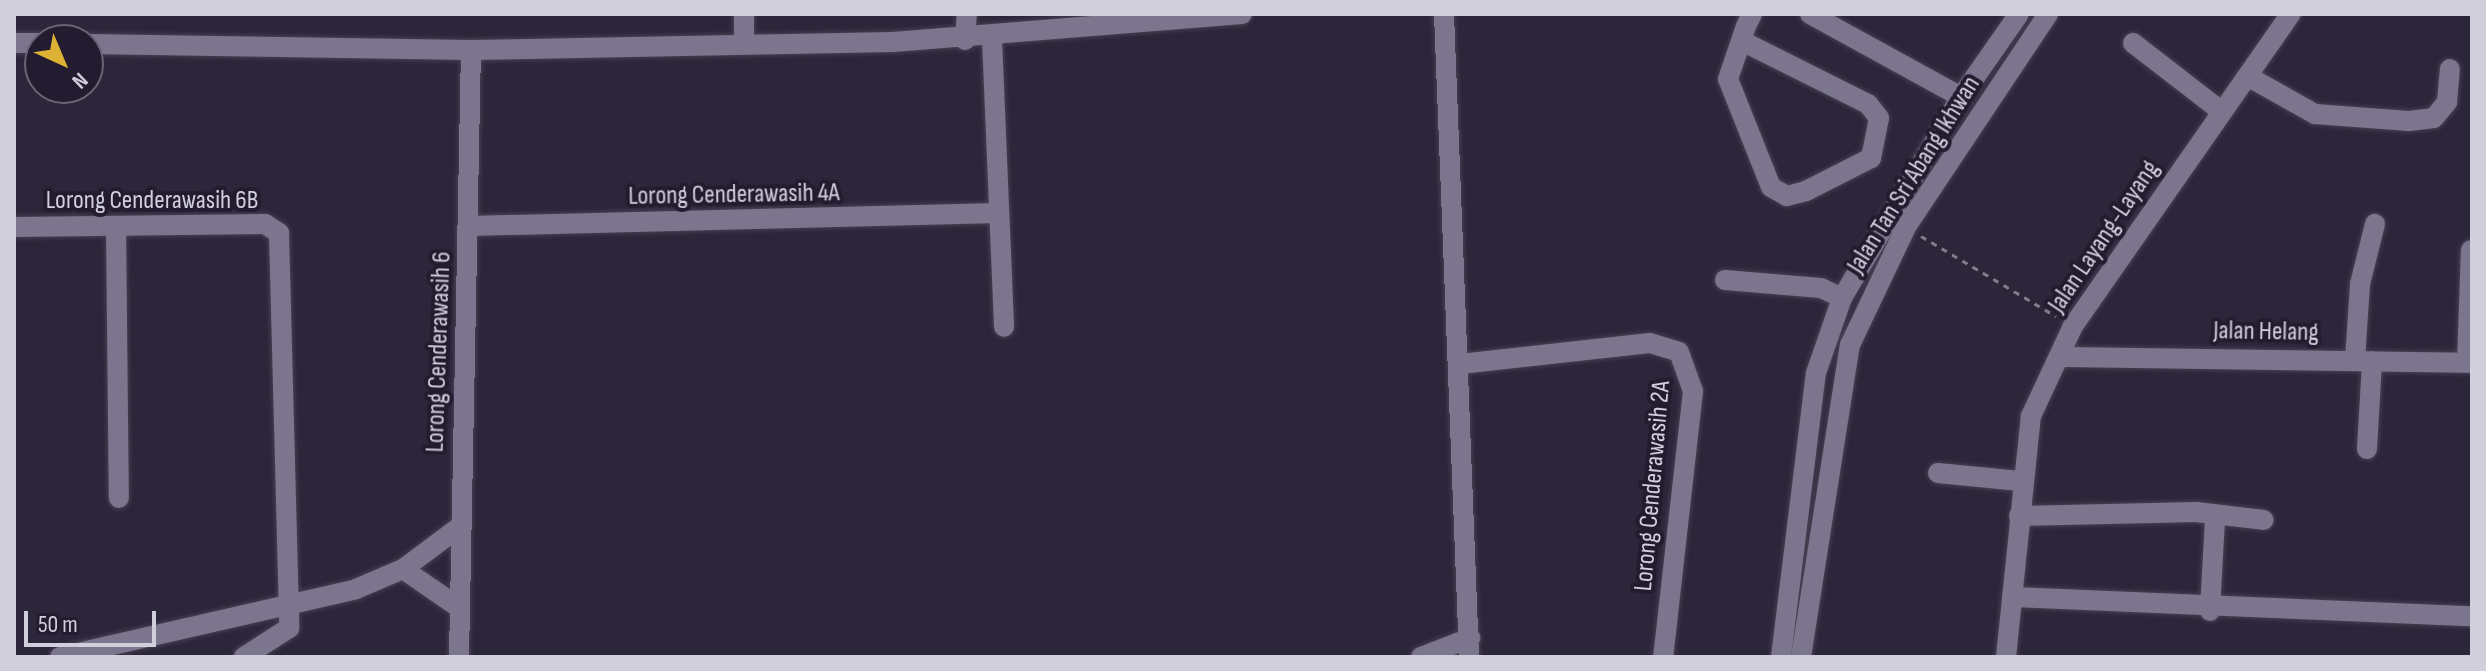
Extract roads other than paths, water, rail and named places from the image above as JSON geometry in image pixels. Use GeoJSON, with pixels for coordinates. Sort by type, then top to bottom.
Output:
{"type":"FeatureCollection","features":[{"type":"Feature","properties":{"kind":"street"},"geometry":{"type":"LineString","coordinates":[[744,14],[744,44]]}},
{"type":"Feature","properties":{"kind":"street"},"geometry":{"type":"LineString","coordinates":[[965,40],[967,14]]}},
{"type":"Feature","properties":{"kind":"street"},"geometry":{"type":"LineString","coordinates":[[104,44],[471,50],[965,40],[1242,14]]}},
{"type":"Feature","properties":{"kind":"street"},"geometry":{"type":"LineString","coordinates":[[1421,657],[1469,648],[1444,14]]}},
{"type":"Feature","properties":{"kind":"street"},"geometry":{"type":"LineString","coordinates":[[1742,41],[1868,104],[1879,118],[1871,158],[1806,191],[1787,196],[1771,187],[1728,79],[1742,41],[1752,14]]}},
{"type":"Feature","properties":{"kind":"street"},"geometry":{"type":"LineString","coordinates":[[1810,14],[1961,97]]}},
{"type":"Feature","properties":{"kind":"street","name":"Jalan Tan Sri Abang Ikhwan"},"geometry":{"type":"LineString","coordinates":[[1781,657],[1816,373],[1842,298],[1961,97],[2019,14]]}},
{"type":"Feature","properties":{"kind":"street","name":"Jalan Tan Sri Abang Ikhwan"},"geometry":{"type":"LineString","coordinates":[[1801,657],[1850,345],[1906,227],[2048,14]]}},
{"type":"Feature","properties":{"kind":"street","name":"Jalan Layang-Layang"},"geometry":{"type":"LineString","coordinates":[[2006,657],[2020,481],[2031,416],[2073,326],[2291,14]]}},
{"type":"Feature","properties":{"kind":"street"},"geometry":{"type":"LineString","coordinates":[[992,39],[1004,327]]}},
{"type":"Feature","properties":{"kind":"street"},"geometry":{"type":"LineString","coordinates":[[2133,43],[2221,111]]}},
{"type":"Feature","properties":{"kind":"street","name":"Lorong Cenderawasih 6"},"geometry":{"type":"LineString","coordinates":[[459,657],[458,528],[469,226],[471,50]]}},
{"type":"Feature","properties":{"kind":"street"},"geometry":{"type":"LineString","coordinates":[[2249,77],[2315,114],[2409,121],[2434,118],[2440,110],[2450,69]]}},
{"type":"Feature","properties":{"kind":"street","name":"Lorong Cenderawasih 4A"},"geometry":{"type":"LineString","coordinates":[[469,226],[999,213]]}},
{"type":"Feature","properties":{"kind":"street","name":"Lorong Cenderawasih 6B"},"geometry":{"type":"LineString","coordinates":[[14,227],[265,224],[282,240],[285,600]]}},
{"type":"Feature","properties":{"kind":"street"},"geometry":{"type":"LineString","coordinates":[[2367,449],[2360,284],[2375,224]]}},
{"type":"Feature","properties":{"kind":"street"},"geometry":{"type":"LineString","coordinates":[[116,226],[119,498]]}},
{"type":"Feature","properties":{"kind":"street"},"geometry":{"type":"LineString","coordinates":[[2469,362],[2471,250]]}},
{"type":"Feature","properties":{"kind":"street"},"geometry":{"type":"LineString","coordinates":[[1725,280],[1821,288],[1842,298]]}},
{"type":"Feature","properties":{"kind":"street","name":"Lorong Cenderawasih 2A"},"geometry":{"type":"LineString","coordinates":[[1460,364],[1650,343],[1679,352],[1693,391],[1663,657]]}},
{"type":"Feature","properties":{"kind":"street","name":"Jalan Helang"},"geometry":{"type":"LineString","coordinates":[[2059,357],[2469,362]]}},
{"type":"Feature","properties":{"kind":"street"},"geometry":{"type":"LineString","coordinates":[[1938,473],[2020,481]]}},
{"type":"Feature","properties":{"kind":"street"},"geometry":{"type":"LineString","coordinates":[[2019,516],[2196,512],[2215,520],[2264,520]]}},
{"type":"Feature","properties":{"kind":"street"},"geometry":{"type":"LineString","coordinates":[[2210,611],[2215,520]]}},
{"type":"Feature","properties":{"kind":"street"},"geometry":{"type":"LineString","coordinates":[[60,657],[146,643],[285,600],[356,589],[403,569],[458,528]]}},
{"type":"Feature","properties":{"kind":"street"},"geometry":{"type":"LineString","coordinates":[[403,569],[458,607]]}},
{"type":"Feature","properties":{"kind":"street"},"geometry":{"type":"LineString","coordinates":[[2012,597],[2210,611],[2472,616]]}},
{"type":"Feature","properties":{"kind":"street"},"geometry":{"type":"LineString","coordinates":[[247,656],[288,636],[285,600]]}}]}
